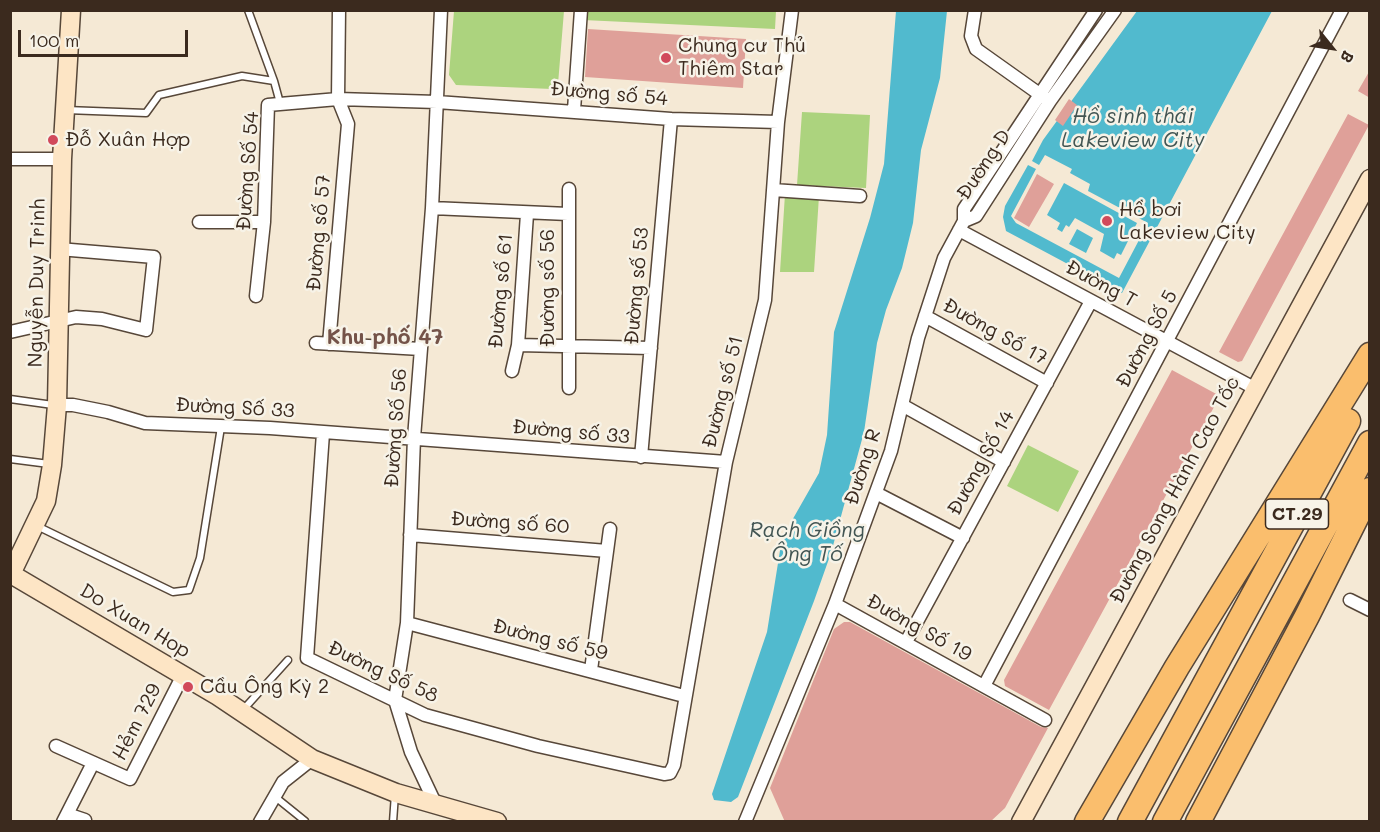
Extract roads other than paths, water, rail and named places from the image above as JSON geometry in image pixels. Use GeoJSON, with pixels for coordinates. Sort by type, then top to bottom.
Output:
{"type":"FeatureCollection","features":[{"type":"Feature","properties":{"kind":"highway"},"geometry":{"type":"LineString","coordinates":[[1087,822],[1177,666],[1370,355]]}},
{"type":"Feature","properties":{"kind":"highway","name":"CT.29"},"geometry":{"type":"LineString","coordinates":[[1130,822],[1370,382]]}},
{"type":"Feature","properties":{"kind":"highway","name":"CT.29"},"geometry":{"type":"LineString","coordinates":[[1165,822],[1370,443]]}},
{"type":"Feature","properties":{"kind":"highway"},"geometry":{"type":"LineString","coordinates":[[1198,822],[1307,616],[1370,490]]}},
{"type":"Feature","properties":{"kind":"main road","name":"Nguyễn Duy Trinh"},"geometry":{"type":"LineString","coordinates":[[15,577],[46,501],[52,465],[57,405],[62,159],[71,10]]}},
{"type":"Feature","properties":{"kind":"main road","name":"Đường Song Hành Cao Tốc"},"geometry":{"type":"LineString","coordinates":[[1021,822],[1370,179]]}},
{"type":"Feature","properties":{"kind":"main road","name":"Do Xuan Hop"},"geometry":{"type":"LineString","coordinates":[[15,577],[183,675],[312,759],[396,793],[497,822]]}},
{"type":"Feature","properties":{"kind":"street"},"geometry":{"type":"LineString","coordinates":[[338,99],[339,10]]}},
{"type":"Feature","properties":{"kind":"street","name":"Đường Số 56"},"geometry":{"type":"LineString","coordinates":[[435,803],[411,752],[395,700],[406,623],[414,438],[432,208],[441,10]]}},
{"type":"Feature","properties":{"kind":"street"},"geometry":{"type":"LineString","coordinates":[[574,110],[580,10]]}},
{"type":"Feature","properties":{"kind":"street","name":"Đường số 51"},"geometry":{"type":"LineString","coordinates":[[664,774],[673,770],[726,462],[765,300],[778,122],[792,10]]}},
{"type":"Feature","properties":{"kind":"street"},"geometry":{"type":"LineString","coordinates":[[975,10],[971,36],[976,49],[1050,101]]}},
{"type":"Feature","properties":{"kind":"street","name":"Đường D"},"geometry":{"type":"LineString","coordinates":[[962,226],[964,209],[977,186],[1096,10]]}},
{"type":"Feature","properties":{"kind":"street","name":"Đường D"},"geometry":{"type":"LineString","coordinates":[[962,226],[976,216],[1050,101],[1115,10]]}},
{"type":"Feature","properties":{"kind":"street","name":"Đường Số 5"},"geometry":{"type":"LineString","coordinates":[[984,686],[1342,10]]}},
{"type":"Feature","properties":{"kind":"street","name":"Đường Số 54"},"geometry":{"type":"LineString","coordinates":[[256,296],[264,222],[268,105],[338,99],[437,102]]}},
{"type":"Feature","properties":{"kind":"street","name":"Đường số 57"},"geometry":{"type":"LineString","coordinates":[[329,344],[348,124],[338,99]]}},
{"type":"Feature","properties":{"kind":"street","name":"Đường số 54"},"geometry":{"type":"LineString","coordinates":[[437,102],[574,110],[671,119],[778,122]]}},
{"type":"Feature","properties":{"kind":"street","name":"Đường số 53"},"geometry":{"type":"LineString","coordinates":[[641,457],[671,119]]}},
{"type":"Feature","properties":{"kind":"street"},"geometry":{"type":"LineString","coordinates":[[10,159],[62,159]]}},
{"type":"Feature","properties":{"kind":"street","name":"Đường số 56"},"geometry":{"type":"LineString","coordinates":[[569,189],[569,388]]}},
{"type":"Feature","properties":{"kind":"street"},"geometry":{"type":"LineString","coordinates":[[773,190],[860,196]]}},
{"type":"Feature","properties":{"kind":"street","name":"Đường số 61"},"geometry":{"type":"LineString","coordinates":[[432,208],[527,214],[568,214]]}},
{"type":"Feature","properties":{"kind":"street","name":"Đường số 61"},"geometry":{"type":"LineString","coordinates":[[512,371],[518,345],[527,214]]}},
{"type":"Feature","properties":{"kind":"street"},"geometry":{"type":"LineString","coordinates":[[199,222],[264,222]]}},
{"type":"Feature","properties":{"kind":"street","name":"Đường T"},"geometry":{"type":"LineString","coordinates":[[962,226],[1091,301],[1256,389]]}},
{"type":"Feature","properties":{"kind":"street","name":"Đường R"},"geometry":{"type":"LineString","coordinates":[[745,822],[836,603],[891,452],[925,316],[944,258],[962,226]]}},
{"type":"Feature","properties":{"kind":"street"},"geometry":{"type":"LineString","coordinates":[[10,332],[57,320],[89,317],[146,330],[154,257],[59,249]]}},
{"type":"Feature","properties":{"kind":"street","name":"Đường Số 14"},"geometry":{"type":"LineString","coordinates":[[906,642],[1091,301]]}},
{"type":"Feature","properties":{"kind":"street","name":"Đường Số 17"},"geometry":{"type":"LineString","coordinates":[[925,316],[1047,383]]}},
{"type":"Feature","properties":{"kind":"street"},"geometry":{"type":"LineString","coordinates":[[316,342],[421,349]]}},
{"type":"Feature","properties":{"kind":"street"},"geometry":{"type":"LineString","coordinates":[[518,345],[651,348]]}},
{"type":"Feature","properties":{"kind":"street","name":"Đường Số 33"},"geometry":{"type":"LineString","coordinates":[[57,405],[73,405],[108,412],[145,423],[414,438]]}},
{"type":"Feature","properties":{"kind":"street"},"geometry":{"type":"LineString","coordinates":[[902,405],[1004,462]]}},
{"type":"Feature","properties":{"kind":"street","name":"Đường Số 58"},"geometry":{"type":"LineString","coordinates":[[323,433],[307,658],[425,715],[538,746],[664,774]]}},
{"type":"Feature","properties":{"kind":"street","name":"Đường số 33"},"geometry":{"type":"LineString","coordinates":[[414,438],[726,462]]}},
{"type":"Feature","properties":{"kind":"street"},"geometry":{"type":"LineString","coordinates":[[876,493],[963,538]]}},
{"type":"Feature","properties":{"kind":"street"},"geometry":{"type":"LineString","coordinates":[[591,670],[610,529]]}},
{"type":"Feature","properties":{"kind":"street","name":"Đường số 60"},"geometry":{"type":"LineString","coordinates":[[410,535],[608,550]]}},
{"type":"Feature","properties":{"kind":"street"},"geometry":{"type":"LineString","coordinates":[[1350,600],[1370,610]]}},
{"type":"Feature","properties":{"kind":"street","name":"Đường Số 19"},"geometry":{"type":"LineString","coordinates":[[836,603],[1044,720]]}},
{"type":"Feature","properties":{"kind":"street","name":"Đường số 59"},"geometry":{"type":"LineString","coordinates":[[406,623],[684,696]]}},
{"type":"Feature","properties":{"kind":"street","name":"Hẻm 729"},"geometry":{"type":"LineString","coordinates":[[56,746],[130,779],[183,675]]}},
{"type":"Feature","properties":{"kind":"street"},"geometry":{"type":"LineString","coordinates":[[260,822],[283,782],[312,759]]}},
{"type":"Feature","properties":{"kind":"street"},"geometry":{"type":"LineString","coordinates":[[85,820],[65,818],[93,763]]}},
{"type":"Feature","properties":{"kind":"lane"},"geometry":{"type":"LineString","coordinates":[[248,10],[280,104]]}},
{"type":"Feature","properties":{"kind":"lane"},"geometry":{"type":"LineString","coordinates":[[65,110],[146,113],[159,95],[242,76],[274,81]]}},
{"type":"Feature","properties":{"kind":"lane"},"geometry":{"type":"LineString","coordinates":[[10,399],[57,405]]}},
{"type":"Feature","properties":{"kind":"lane"},"geometry":{"type":"LineString","coordinates":[[37,525],[173,592],[189,590],[200,558],[221,427]]}},
{"type":"Feature","properties":{"kind":"lane"},"geometry":{"type":"LineString","coordinates":[[10,459],[52,465]]}},
{"type":"Feature","properties":{"kind":"lane"},"geometry":{"type":"LineString","coordinates":[[241,711],[288,660]]}},
{"type":"Feature","properties":{"kind":"lane"},"geometry":{"type":"LineString","coordinates":[[393,822],[396,793]]}},
{"type":"Feature","properties":{"kind":"lane"},"geometry":{"type":"LineString","coordinates":[[274,796],[305,821]]}},
{"type":"Feature","properties":{"kind":"water","name":"Rạch Giồng Ông Tố"},"geometry":{"type":"Polygon","coordinates":[[[896,11],[947,11],[940,78],[921,150],[913,223],[902,268],[886,310],[877,343],[864,432],[831,553],[738,797],[731,802],[714,800],[712,794],[767,632],[782,538],[819,473],[827,435],[834,332],[870,218],[884,164],[896,11]]]}},
{"type":"Feature","properties":{"kind":"water","name":"Hồ sinh thái Lakeview City"},"geometry":{"type":"Polygon","coordinates":[[[1137,11],[1272,11],[1122,293],[1006,231],[1003,217],[1005,206],[1028,165],[1036,169],[1011,216],[1016,223],[1119,278],[1148,223],[1088,191],[1090,184],[1070,173],[1072,169],[1045,155],[1039,165],[1032,161],[1043,140],[1137,11]]]}},
{"type":"Feature","properties":{"kind":"water","name":"Hồ bơi Lakeview City"},"geometry":{"type":"Polygon","coordinates":[[[1064,183],[1137,223],[1121,255],[1117,253],[1114,259],[1100,251],[1104,234],[1075,218],[1069,227],[1066,225],[1062,232],[1057,229],[1060,223],[1047,215],[1064,183]]]}},
{"type":"Feature","properties":{"kind":"water"},"geometry":{"type":"Polygon","coordinates":[[[1077,229],[1093,238],[1086,253],[1069,244],[1077,229]]]}},
{"type":"Feature","properties":{"kind":"place","name":"Chung cư Thủ Thiêm Star"},"geometry":{"type":"Point","coordinates":[666,58]}},
{"type":"Feature","properties":{"kind":"place","name":"Đỗ Xuân Hợp"},"geometry":{"type":"Point","coordinates":[53,140]}},
{"type":"Feature","properties":{"kind":"place","name":"Hồ bơi Lakeview City"},"geometry":{"type":"Point","coordinates":[1107,221]}},
{"type":"Feature","properties":{"kind":"place","name":"Cầu Ông Kỳ 2"},"geometry":{"type":"Point","coordinates":[188,687]}},
{"type":"Feature","properties":{"kind":"district","name":"Khu phố 47"},"geometry":{"type":"Point","coordinates":[385,338]}}]}
